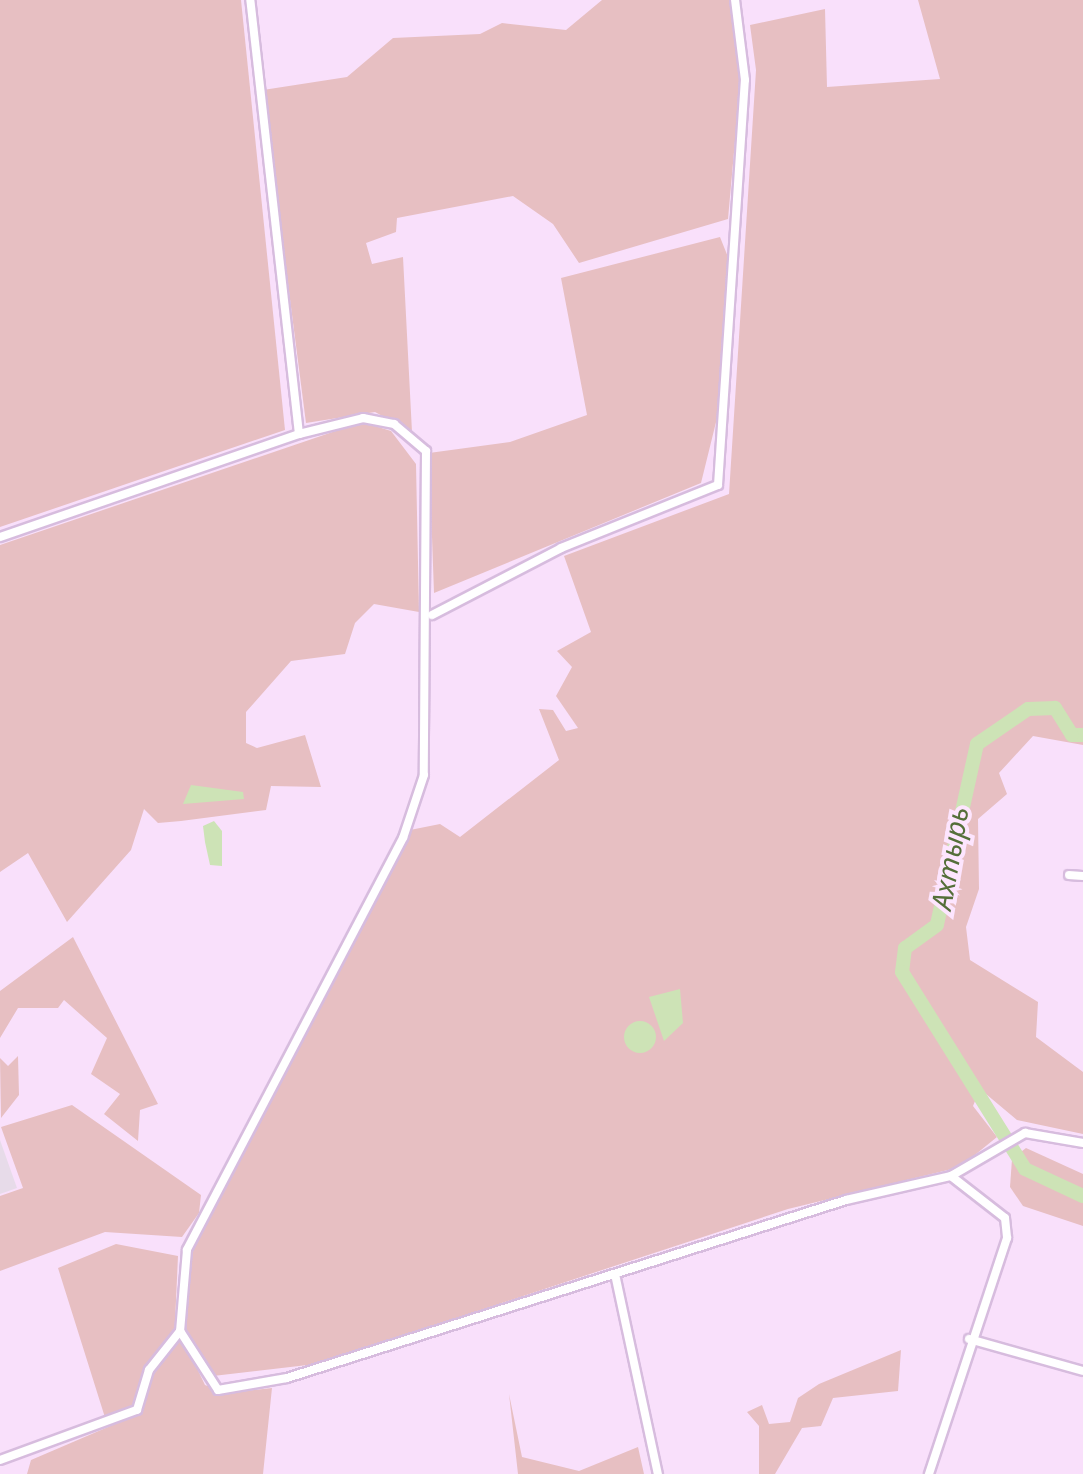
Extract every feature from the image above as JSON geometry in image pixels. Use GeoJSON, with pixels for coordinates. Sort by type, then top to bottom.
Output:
{"type":"FeatureCollection","features":[{"type":"Feature","properties":{"kind":"street"},"geometry":{"type":"LineString","coordinates":[[250,0],[299,434]]}},
{"type":"Feature","properties":{"kind":"street"},"geometry":{"type":"LineString","coordinates":[[432,615],[561,548],[718,485],[745,80],[735,0]]}},
{"type":"Feature","properties":{"kind":"street"},"geometry":{"type":"LineString","coordinates":[[0,537],[299,434],[363,418],[394,424],[426,451],[432,615],[424,776],[408,822],[186,1250],[180,1332],[149,1370],[137,1410],[0,1460]]}},
{"type":"Feature","properties":{"kind":"street"},"geometry":{"type":"LineString","coordinates":[[1069,875],[1083,876]]}},
{"type":"Feature","properties":{"kind":"street"},"geometry":{"type":"LineString","coordinates":[[180,1332],[218,1390],[355,1359],[616,1274],[951,1176],[1024,1133],[1083,1142]]}},
{"type":"Feature","properties":{"kind":"street"},"geometry":{"type":"LineString","coordinates":[[928,1474],[969,1339],[1007,1238],[1005,1218],[951,1176]]}},
{"type":"Feature","properties":{"kind":"street"},"geometry":{"type":"LineString","coordinates":[[616,1274],[658,1474]]}},
{"type":"Feature","properties":{"kind":"street"},"geometry":{"type":"LineString","coordinates":[[969,1339],[1083,1372]]}},
{"type":"Feature","properties":{"kind":"shaded area"},"geometry":{"type":"Polygon","coordinates":[[[0,0],[241,0],[285,430],[0,527],[0,0]]]}},
{"type":"Feature","properties":{"kind":"shaded area"},"geometry":{"type":"Polygon","coordinates":[[[602,0],[730,0],[740,85],[728,219],[579,263],[553,224],[513,196],[397,218],[396,232],[366,243],[372,264],[403,257],[412,432],[375,412],[306,423],[263,90],[347,77],[393,38],[480,34],[502,23],[566,30],[602,0]]]}},
{"type":"Feature","properties":{"kind":"shaded area"},"geometry":{"type":"Polygon","coordinates":[[[918,0],[1083,0],[1083,745],[1033,736],[999,773],[1007,794],[978,819],[979,889],[966,927],[970,960],[1038,1002],[1036,1037],[1083,1072],[1083,1134],[1017,1120],[980,1089],[973,1106],[997,1137],[960,1167],[788,1209],[316,1364],[213,1376],[184,1330],[190,1252],[410,830],[440,824],[460,837],[559,760],[539,709],[553,710],[566,731],[578,728],[556,696],[572,667],[557,651],[591,632],[564,556],[729,494],[756,70],[750,25],[825,9],[827,87],[940,79],[918,0]]]}},
{"type":"Feature","properties":{"kind":"shaded area"},"geometry":{"type":"Polygon","coordinates":[[[720,237],[730,262],[720,406],[701,483],[434,593],[429,453],[510,442],[587,415],[561,278],[720,237]]]}},
{"type":"Feature","properties":{"kind":"shaded area"},"geometry":{"type":"Polygon","coordinates":[[[362,422],[391,431],[416,464],[419,612],[374,604],[355,623],[345,654],[291,661],[246,712],[246,743],[257,748],[305,735],[321,787],[271,786],[266,810],[181,821],[158,823],[144,809],[131,850],[67,922],[28,853],[0,872],[0,545],[362,422]]]}},
{"type":"Feature","properties":{"kind":"shaded area"},"geometry":{"type":"Polygon","coordinates":[[[191,785],[243,792],[244,799],[183,804],[191,785]]]}},
{"type":"Feature","properties":{"kind":"shaded area"},"geometry":{"type":"Polygon","coordinates":[[[214,821],[222,831],[222,866],[210,865],[205,842],[203,826],[214,821]]]}},
{"type":"Feature","properties":{"kind":"shaded area"},"geometry":{"type":"Polygon","coordinates":[[[73,937],[158,1104],[140,1110],[138,1141],[104,1114],[120,1094],[91,1074],[107,1038],[64,1000],[58,1008],[18,1008],[0,1038],[0,991],[73,937]]]}},
{"type":"Feature","properties":{"kind":"shaded area"},"geometry":{"type":"Polygon","coordinates":[[[680,989],[683,1023],[664,1041],[649,997],[680,989]]]}},
{"type":"Feature","properties":{"kind":"shaded area"},"geometry":{"type":"Polygon","coordinates":[[[640,1021],[651,1026],[656,1037],[651,1048],[640,1053],[629,1048],[624,1037],[629,1026],[640,1021]]]}},
{"type":"Feature","properties":{"kind":"shaded area"},"geometry":{"type":"Polygon","coordinates":[[[18,1056],[19,1095],[1,1118],[0,1058],[8,1066],[18,1056]]]}},
{"type":"Feature","properties":{"kind":"shaded area"},"geometry":{"type":"Polygon","coordinates":[[[72,1105],[201,1195],[199,1213],[182,1237],[105,1232],[0,1271],[0,1196],[23,1188],[1,1127],[72,1105]]]}},
{"type":"Feature","properties":{"kind":"shaded area"},"geometry":{"type":"Polygon","coordinates":[[[0,1140],[17,1188],[0,1194],[0,1140]]]}},
{"type":"Feature","properties":{"kind":"shaded area"},"geometry":{"type":"Polygon","coordinates":[[[1026,1148],[1083,1174],[1083,1226],[1023,1206],[1010,1187],[1012,1159],[1026,1148]]]}},
{"type":"Feature","properties":{"kind":"shaded area"},"geometry":{"type":"Polygon","coordinates":[[[116,1244],[178,1256],[175,1323],[205,1385],[227,1393],[272,1388],[263,1474],[27,1474],[31,1460],[108,1427],[58,1268],[116,1244]]]}},
{"type":"Feature","properties":{"kind":"shaded area"},"geometry":{"type":"Polygon","coordinates":[[[901,1350],[898,1391],[833,1398],[821,1426],[802,1428],[775,1474],[759,1474],[759,1426],[747,1412],[762,1405],[769,1424],[790,1422],[798,1398],[819,1384],[901,1350]]]}},
{"type":"Feature","properties":{"kind":"shaded area"},"geometry":{"type":"Polygon","coordinates":[[[509,1394],[522,1457],[579,1471],[638,1447],[644,1474],[518,1474],[509,1394]]]}},
{"type":"Feature","properties":{"kind":"waterway","name":"Ахтырь"},"geometry":{"type":"LineString","coordinates":[[1083,735],[1072,735],[1055,708],[1028,709],[977,744],[937,925],[905,948],[902,972],[1025,1169],[1083,1196]]}}]}
